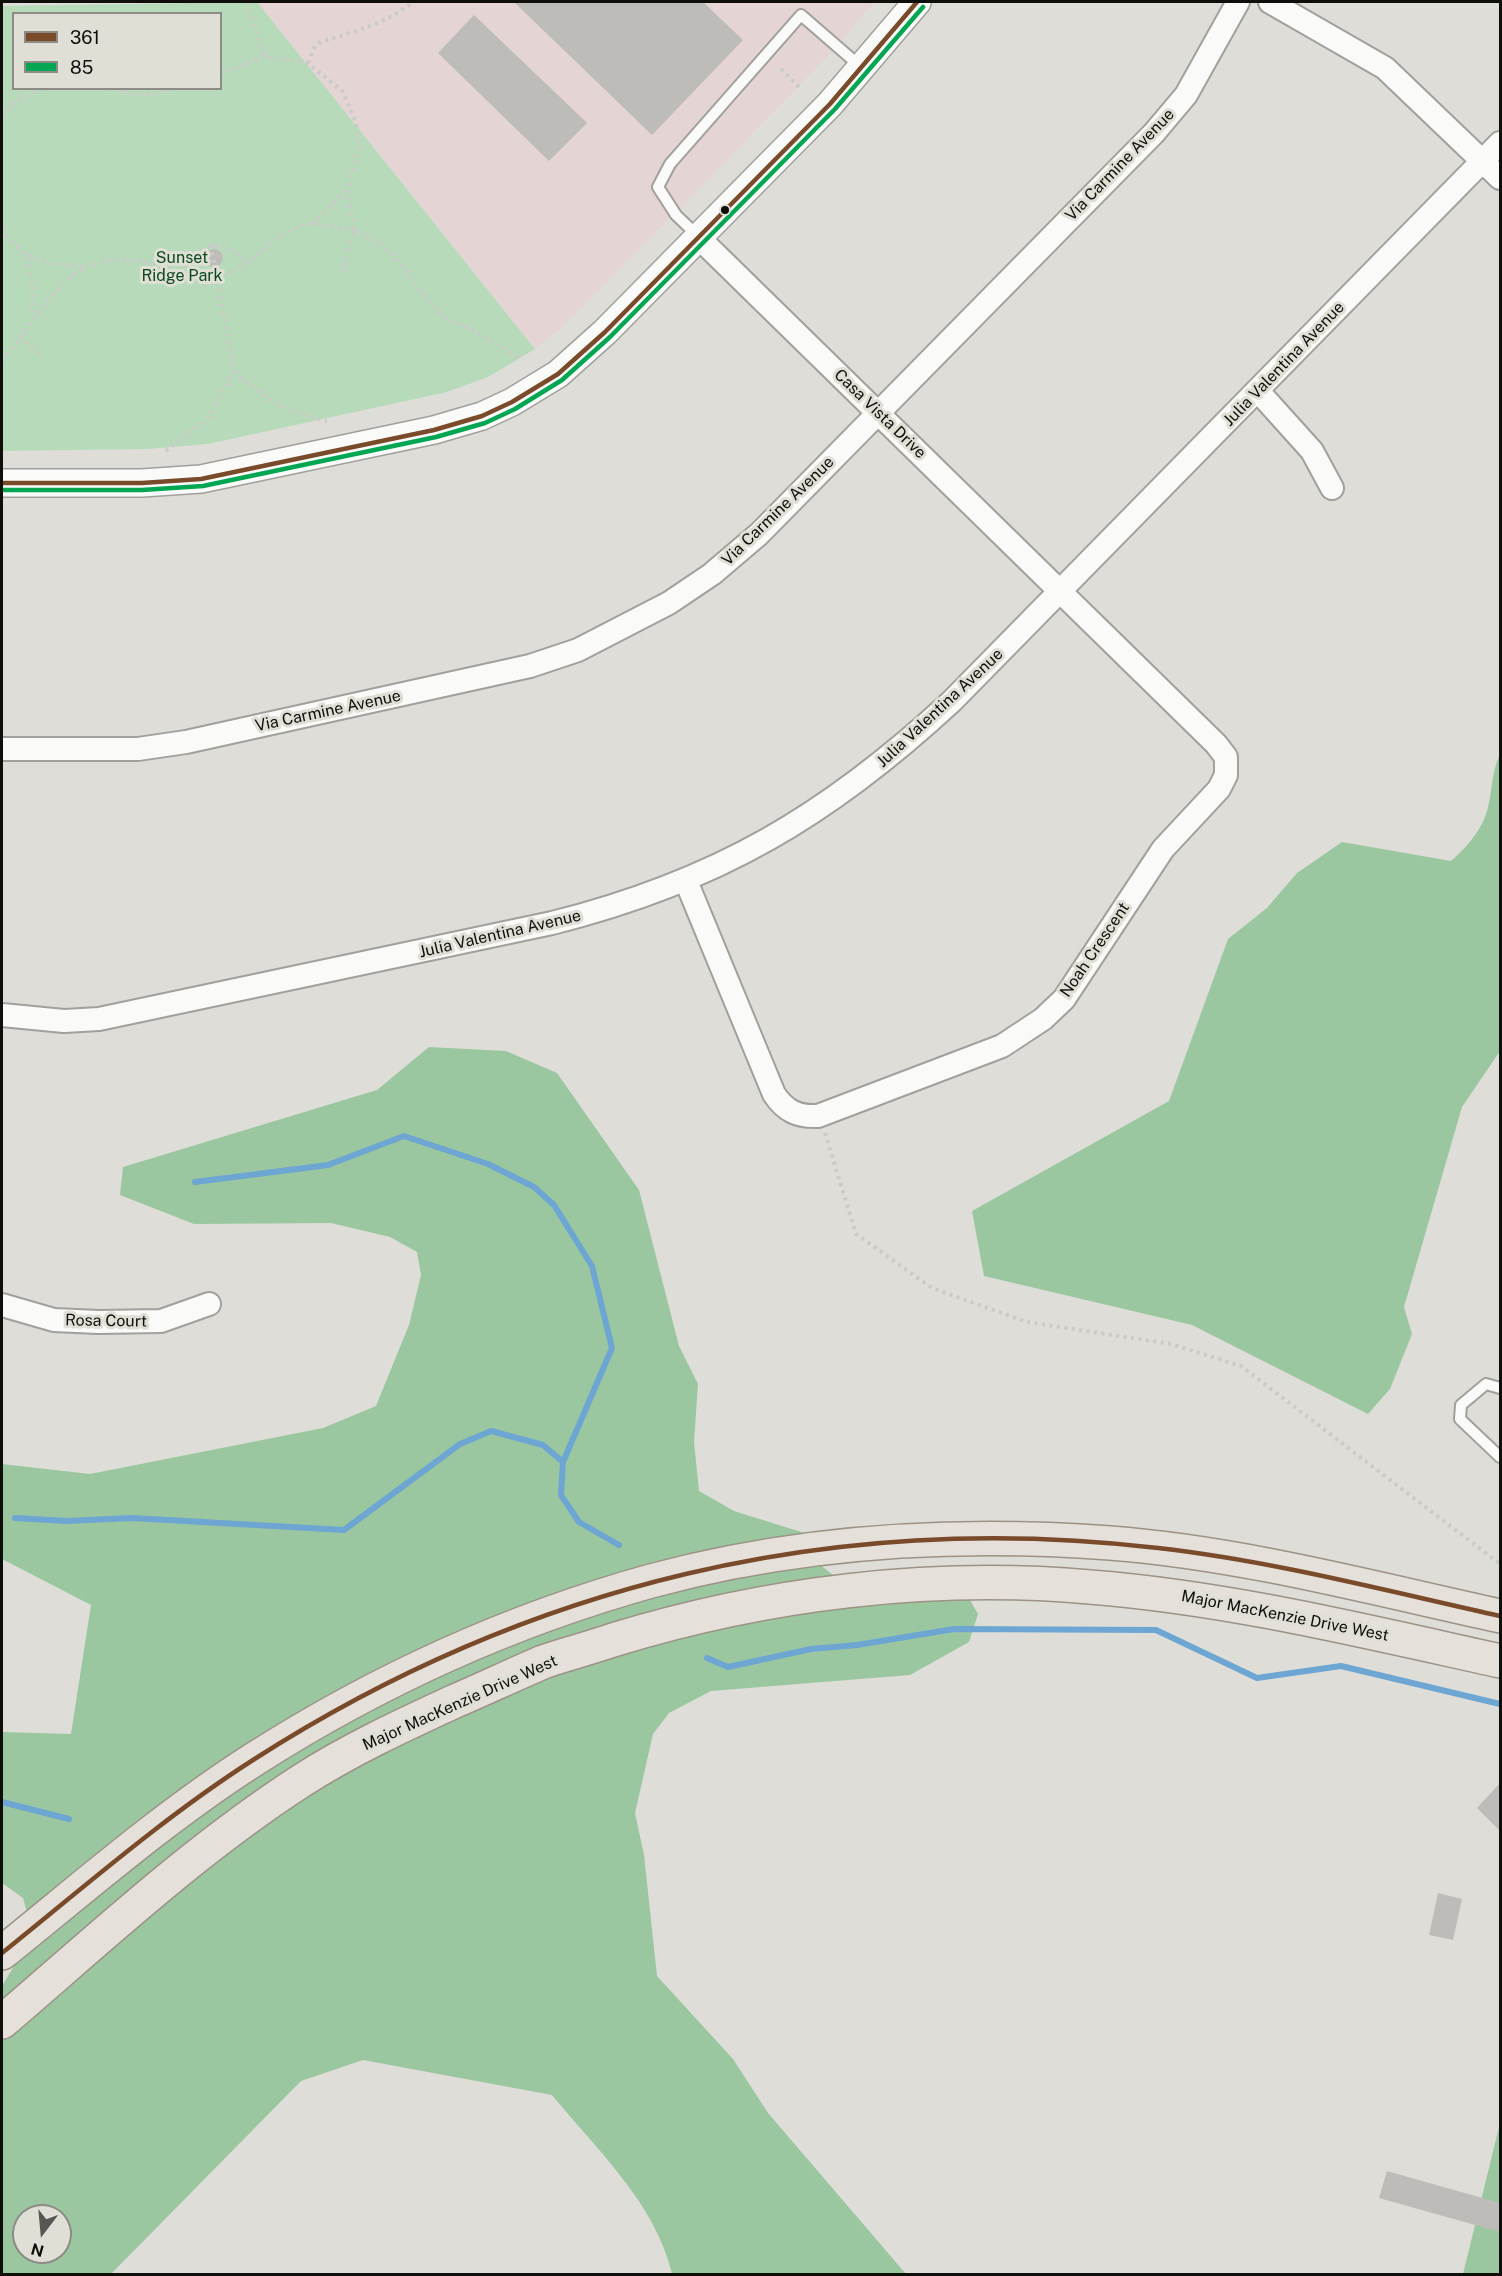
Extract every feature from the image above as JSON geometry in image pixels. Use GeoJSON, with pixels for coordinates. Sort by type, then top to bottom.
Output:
{"type":"FeatureCollection","features":[{"type":"Feature","properties":{"kind":"main road"},"geometry":{"type":"LineString","coordinates":[[2,1953],[158,1828],[252,1761],[374,1690],[484,1640],[573,1606],[653,1581],[743,1562],[873,1544],[948,1539],[1112,1543],[1220,1558],[1500,1616]]}},
{"type":"Feature","properties":{"kind":"main road","name":"Major MacKenzie Drive West"},"geometry":{"type":"LineString","coordinates":[[2,2022],[218,1837],[305,1779],[393,1729],[545,1662],[656,1627],[731,1609],[807,1595],[905,1586],[1001,1584],[1086,1586],[1248,1606],[1500,1661]]}},
{"type":"Feature","properties":{"kind":"street"},"geometry":{"type":"LineString","coordinates":[[2,483],[142,483],[201,479],[460,423],[512,402],[558,374],[605,332],[862,68],[917,2]]}},
{"type":"Feature","properties":{"kind":"street","name":"Via Carmine Avenue"},"geometry":{"type":"LineString","coordinates":[[2,750],[138,749],[186,742],[471,681],[530,666],[578,650],[669,603],[712,574],[759,534],[1154,133],[1186,95],[1238,2]]}},
{"type":"Feature","properties":{"kind":"street"},"geometry":{"type":"LineString","coordinates":[[1270,2],[1385,68],[1500,178]]}},
{"type":"Feature","properties":{"kind":"street","name":"Julia Valentina Avenue"},"geometry":{"type":"LineString","coordinates":[[2,1015],[64,1021],[110,1016],[552,923],[606,909],[686,881],[776,836],[865,777],[899,750],[952,701],[1500,143]]}},
{"type":"Feature","properties":{"kind":"street","name":"Casa Vista Drive"},"geometry":{"type":"LineString","coordinates":[[698,237],[1061,591]]}},
{"type":"Feature","properties":{"kind":"street"},"geometry":{"type":"LineString","coordinates":[[1258,391],[1312,451],[1332,488]]}},
{"type":"Feature","properties":{"kind":"street","name":"Noah Crescent"},"geometry":{"type":"LineString","coordinates":[[686,881],[774,1094],[780,1104],[803,1117],[818,1116],[991,1051],[1022,1035],[1043,1019],[1064,999],[1163,849],[1219,789],[1226,775],[1226,757],[1216,744],[1061,591]]}},
{"type":"Feature","properties":{"kind":"street","name":"Rosa Court"},"geometry":{"type":"LineString","coordinates":[[2,1305],[54,1320],[161,1322],[209,1304]]}},
{"type":"Feature","properties":{"kind":"lane"},"geometry":{"type":"LineString","coordinates":[[698,237],[676,215],[658,187],[670,164],[801,15],[862,68]]}},
{"type":"Feature","properties":{"kind":"lane"},"geometry":{"type":"LineString","coordinates":[[1500,1388],[1486,1384],[1461,1405],[1460,1419],[1500,1457]]}},
{"type":"Feature","properties":{"kind":"path"},"geometry":{"type":"LineString","coordinates":[[247,2],[264,56]]}},
{"type":"Feature","properties":{"kind":"path"},"geometry":{"type":"LineString","coordinates":[[308,63],[315,46],[321,42],[366,29],[400,12],[413,2]]}},
{"type":"Feature","properties":{"kind":"path"},"geometry":{"type":"LineString","coordinates":[[222,73],[264,56],[308,63],[343,92],[356,122],[359,146],[347,192],[355,230],[342,273]]}},
{"type":"Feature","properties":{"kind":"path"},"geometry":{"type":"LineString","coordinates":[[781,69],[800,88]]}},
{"type":"Feature","properties":{"kind":"path"},"geometry":{"type":"LineString","coordinates":[[2,116],[16,102],[38,90]]}},
{"type":"Feature","properties":{"kind":"path"},"geometry":{"type":"LineString","coordinates":[[114,90],[144,95],[168,90]]}},
{"type":"Feature","properties":{"kind":"path"},"geometry":{"type":"LineString","coordinates":[[2,362],[52,292],[72,275],[88,267],[108,260],[132,260],[161,266],[185,275],[217,277],[246,262],[274,238],[312,224],[347,192]]}},
{"type":"Feature","properties":{"kind":"path"},"geometry":{"type":"LineString","coordinates":[[312,224],[355,230],[383,244],[440,314],[495,342],[523,360]]}},
{"type":"Feature","properties":{"kind":"path"},"geometry":{"type":"LineString","coordinates":[[2,229],[21,251],[30,269],[33,285],[30,320]]}},
{"type":"Feature","properties":{"kind":"path"},"geometry":{"type":"LineString","coordinates":[[185,275],[193,257],[203,248],[212,245],[228,248],[246,262]]}},
{"type":"Feature","properties":{"kind":"path"},"geometry":{"type":"LineString","coordinates":[[212,245],[234,371],[259,394],[279,406],[302,416],[327,421]]}},
{"type":"Feature","properties":{"kind":"path"},"geometry":{"type":"LineString","coordinates":[[21,251],[49,263],[88,267]]}},
{"type":"Feature","properties":{"kind":"path"},"geometry":{"type":"LineString","coordinates":[[20,336],[43,358]]}},
{"type":"Feature","properties":{"kind":"path"},"geometry":{"type":"LineString","coordinates":[[166,451],[207,420],[234,371]]}},
{"type":"Feature","properties":{"kind":"path"},"geometry":{"type":"LineString","coordinates":[[824,1130],[856,1234],[932,1288],[1027,1322],[1171,1344],[1241,1366],[1500,1564]]}},
{"type":"Feature","properties":{"kind":"shaded area"},"geometry":{"type":"Polygon","coordinates":[[[257,2],[874,2],[831,53],[724,163],[562,327],[535,349],[257,2]]]}},
{"type":"Feature","properties":{"kind":"green space","name":"Sunset Ridge Park"},"geometry":{"type":"Polygon","coordinates":[[[257,2],[535,349],[488,377],[447,392],[208,444],[148,449],[2,451],[2,6],[257,2]]]}},
{"type":"Feature","properties":{"kind":"green space"},"geometry":{"type":"Polygon","coordinates":[[[1500,754],[1500,1051],[1462,1107],[1404,1307],[1412,1334],[1390,1389],[1368,1414],[1192,1325],[984,1276],[972,1211],[1169,1101],[1228,939],[1267,908],[1297,873],[1342,842],[1451,861],[1471,841],[1482,823],[1488,809],[1500,754]]]}},
{"type":"Feature","properties":{"kind":"green space"},"geometry":{"type":"Polygon","coordinates":[[[429,1047],[506,1051],[557,1073],[639,1190],[679,1346],[698,1384],[694,1442],[699,1491],[734,1511],[811,1535],[818,1563],[843,1583],[894,1599],[970,1600],[978,1614],[969,1642],[910,1675],[711,1691],[669,1713],[653,1734],[635,1813],[644,1855],[657,1976],[733,2059],[768,2113],[906,2274],[672,2274],[664,2248],[639,2201],[606,2157],[552,2095],[363,2060],[301,2081],[111,2274],[2,2274],[2,1986],[29,1941],[31,1926],[23,1898],[2,1883],[2,1732],[71,1734],[91,1605],[2,1559],[2,1464],[90,1474],[323,1428],[376,1406],[409,1325],[421,1275],[417,1252],[390,1237],[331,1223],[194,1224],[120,1195],[123,1167],[377,1090],[429,1047]]]}},
{"type":"Feature","properties":{"kind":"green space"},"geometry":{"type":"Polygon","coordinates":[[[1500,2123],[1500,2274],[1463,2274],[1500,2123]]]}},
{"type":"Feature","properties":{"kind":"building"},"geometry":{"type":"Polygon","coordinates":[[[514,2],[703,2],[743,40],[652,135],[514,2]]]}},
{"type":"Feature","properties":{"kind":"building"},"geometry":{"type":"Polygon","coordinates":[[[474,15],[587,123],[549,161],[438,53],[474,15]]]}},
{"type":"Feature","properties":{"kind":"building"},"geometry":{"type":"Polygon","coordinates":[[[214,249],[220,252],[223,258],[220,264],[214,267],[208,264],[205,258],[208,252],[214,249]]]}},
{"type":"Feature","properties":{"kind":"building"},"geometry":{"type":"Polygon","coordinates":[[[1500,1783],[1500,1831],[1477,1808],[1500,1783]]]}},
{"type":"Feature","properties":{"kind":"building"},"geometry":{"type":"Polygon","coordinates":[[[1438,1893],[1462,1899],[1453,1940],[1429,1935],[1438,1893]]]}},
{"type":"Feature","properties":{"kind":"building"},"geometry":{"type":"Polygon","coordinates":[[[1387,2171],[1500,2203],[1500,2232],[1379,2198],[1387,2171]]]}},
{"type":"Feature","properties":{"kind":"waterway"},"geometry":{"type":"LineString","coordinates":[[195,1182],[328,1165],[404,1136],[488,1164],[534,1187],[554,1205],[592,1266],[612,1348],[563,1462],[561,1495],[579,1522],[619,1545]]}},
{"type":"Feature","properties":{"kind":"waterway"},"geometry":{"type":"LineString","coordinates":[[15,1518],[67,1521],[132,1518],[344,1530],[460,1444],[491,1431],[543,1445],[563,1462]]}},
{"type":"Feature","properties":{"kind":"waterway"},"geometry":{"type":"LineString","coordinates":[[707,1658],[728,1667],[811,1649],[857,1645],[954,1629],[1156,1630],[1257,1678],[1341,1666],[1500,1704]]}},
{"type":"Feature","properties":{"kind":"waterway"},"geometry":{"type":"LineString","coordinates":[[2,1802],[69,1819]]}},
{"type":"Feature","properties":{"kind":"transit line","name":"361"},"geometry":{"type":"LineString","coordinates":[[2,483],[142,483],[201,479],[434,430],[482,416],[512,402],[558,374],[605,332],[830,104],[917,2]]}},
{"type":"Feature","properties":{"kind":"transit line","name":"85"},"geometry":{"type":"LineString","coordinates":[[2,490],[142,490],[203,486],[436,437],[485,423],[515,409],[562,380],[610,337],[835,109],[923,7]]}},
{"type":"Feature","properties":{"kind":"transit line","name":"361"},"geometry":{"type":"LineString","coordinates":[[2,1953],[125,1853],[220,1782],[357,1699],[464,1647],[574,1606],[687,1574],[802,1552],[918,1540],[1037,1539],[1158,1548],[1244,1561],[1500,1616]]}}]}
